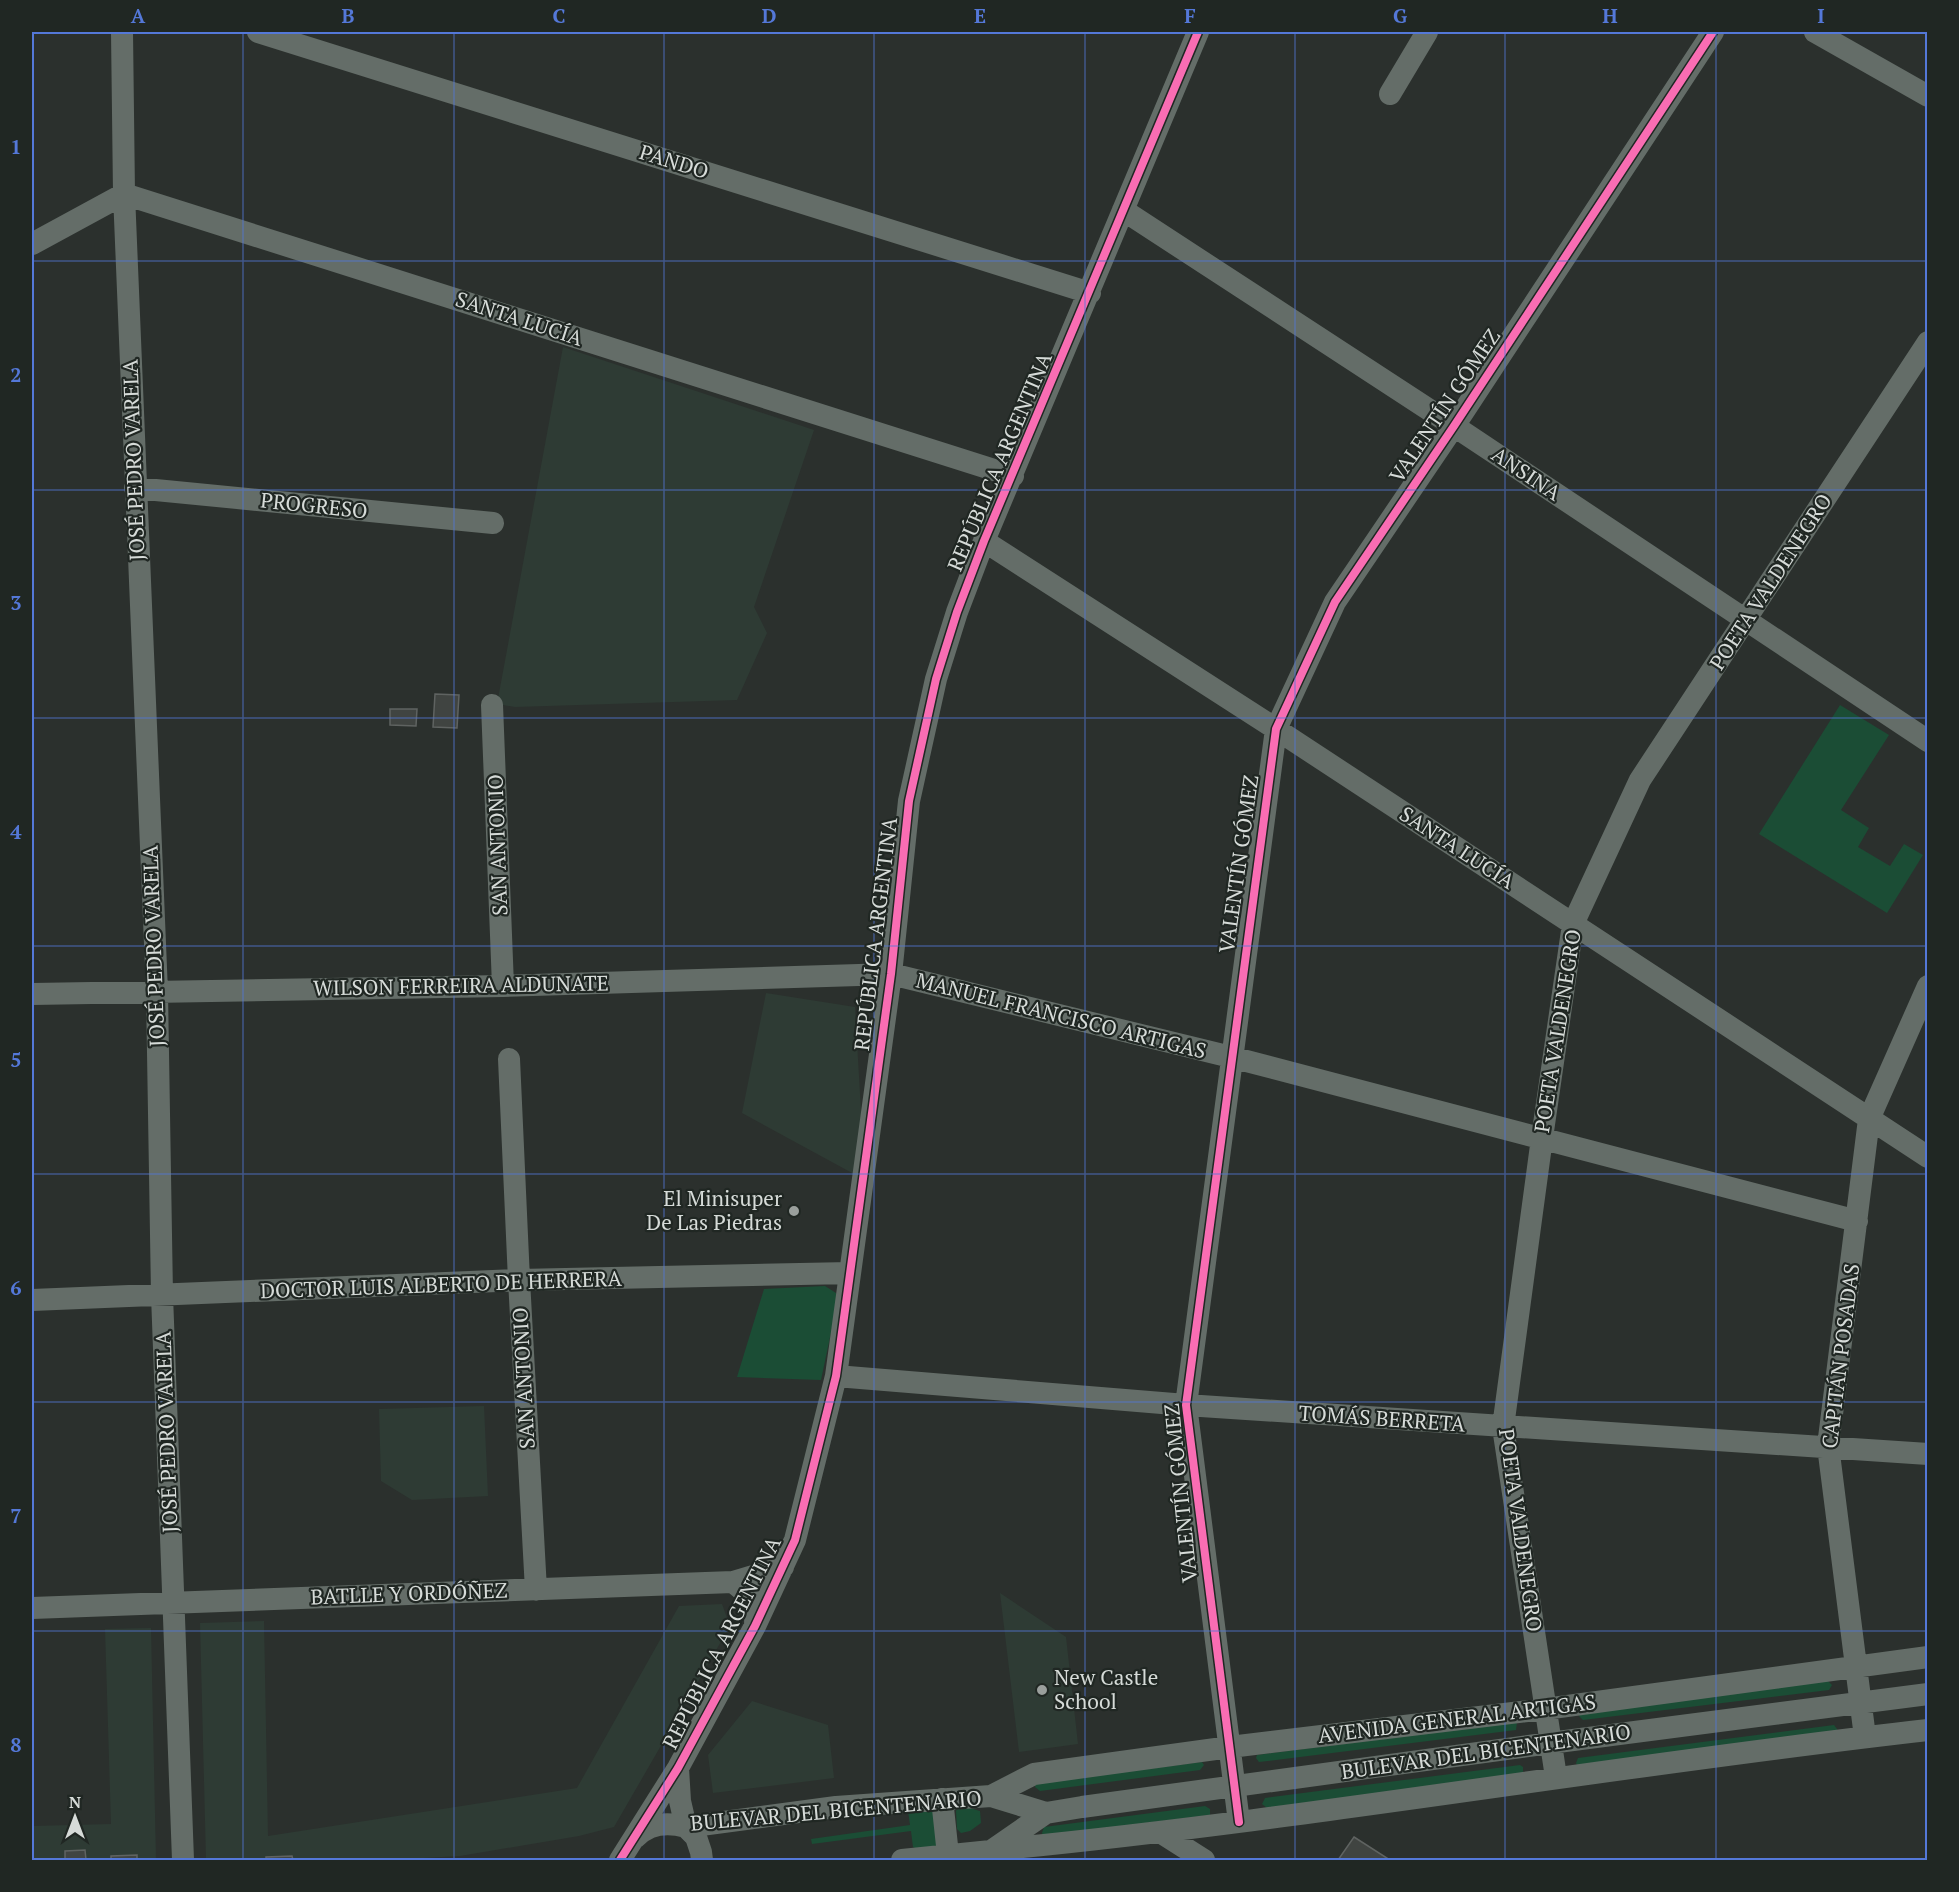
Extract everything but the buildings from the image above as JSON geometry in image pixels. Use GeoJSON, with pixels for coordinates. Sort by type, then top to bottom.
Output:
{"type":"FeatureCollection","features":[{"type":"Feature","properties":{"kind":"street","name":"JOSÉ PEDRO VARELA"},"geometry":{"type":"LineString","coordinates":[[122,32],[124,194],[157,992],[162,1295],[183,1860]]}},
{"type":"Feature","properties":{"kind":"street","name":"PANDO"},"geometry":{"type":"LineString","coordinates":[[258,32],[1090,293]]}},
{"type":"Feature","properties":{"kind":"street"},"geometry":{"type":"LineString","coordinates":[[1390,94],[1427,32]]}},
{"type":"Feature","properties":{"kind":"street","name":"VALENTÍN GÓMEZ"},"geometry":{"type":"LineString","coordinates":[[1239,1822],[1186,1405],[1276,729],[1335,602],[1455,426],[1713,32]]}},
{"type":"Feature","properties":{"kind":"street"},"geometry":{"type":"LineString","coordinates":[[1815,32],[1928,96]]}},
{"type":"Feature","properties":{"kind":"street","name":"REPÚBLICA ARGENTINA"},"geometry":{"type":"LineString","coordinates":[[627,1855],[678,1768],[755,1626],[795,1540],[836,1376],[891,974],[909,801],[936,679],[957,612],[984,542],[1090,293],[1193,33]]}},
{"type":"Feature","properties":{"kind":"street"},"geometry":{"type":"LineString","coordinates":[[32,244],[124,194]]}},
{"type":"Feature","properties":{"kind":"street","name":"SANTA LUCÍA"},"geometry":{"type":"LineString","coordinates":[[124,194],[1013,476]]}},
{"type":"Feature","properties":{"kind":"street","name":"ANSINA"},"geometry":{"type":"LineString","coordinates":[[1122,210],[1455,426],[1928,741]]}},
{"type":"Feature","properties":{"kind":"street","name":"POETA VALDENEGRO"},"geometry":{"type":"LineString","coordinates":[[1556,1778],[1503,1427],[1573,924],[1640,780],[1928,342]]}},
{"type":"Feature","properties":{"kind":"street","name":"PROGRESO"},"geometry":{"type":"LineString","coordinates":[[135,488],[493,523]]}},
{"type":"Feature","properties":{"kind":"street","name":"SANTA LUCÍA"},"geometry":{"type":"LineString","coordinates":[[984,542],[1276,729],[1928,1157]]}},
{"type":"Feature","properties":{"kind":"street","name":"SAN ANTONIO"},"geometry":{"type":"LineString","coordinates":[[492,705],[503,986]]}},
{"type":"Feature","properties":{"kind":"street","name":"WILSON FERREIRA ALDUNATE"},"geometry":{"type":"LineString","coordinates":[[32,994],[503,986],[891,974]]}},
{"type":"Feature","properties":{"kind":"street","name":"MANUEL FRANCISCO ARTIGAS"},"geometry":{"type":"LineString","coordinates":[[891,974],[1231,1057],[1857,1221]]}},
{"type":"Feature","properties":{"kind":"street","name":"CAPITÁN POSADAS"},"geometry":{"type":"LineString","coordinates":[[1865,1737],[1828,1446],[1869,1119],[1928,986]]}},
{"type":"Feature","properties":{"kind":"street","name":"SAN ANTONIO"},"geometry":{"type":"LineString","coordinates":[[510,1059],[519,1280],[536,1590]]}},
{"type":"Feature","properties":{"kind":"street","name":"DOCTOR LUIS ALBERTO DE HERRERA"},"geometry":{"type":"LineString","coordinates":[[32,1300],[519,1280],[850,1273]]}},
{"type":"Feature","properties":{"kind":"street","name":"TOMÁS BERRETA"},"geometry":{"type":"LineString","coordinates":[[836,1376],[1186,1405],[1928,1454]]}},
{"type":"Feature","properties":{"kind":"street","name":"BATLLE Y ORDÓÑEZ"},"geometry":{"type":"LineString","coordinates":[[32,1608],[733,1582],[783,1567]]}},
{"type":"Feature","properties":{"kind":"street"},"geometry":{"type":"LineString","coordinates":[[733,1582],[748,1593],[753,1602],[756,1612],[755,1626]]}},
{"type":"Feature","properties":{"kind":"street","name":"AVENIDA GENERAL ARTIGAS"},"geometry":{"type":"LineString","coordinates":[[991,1796],[1034,1774],[1230,1747],[1545,1709],[1928,1657]]}},
{"type":"Feature","properties":{"kind":"street","name":"BULEVAR DEL BICENTENARIO"},"geometry":{"type":"LineString","coordinates":[[627,1855],[638,1835],[647,1828],[662,1824],[686,1827],[836,1807],[991,1796],[1046,1813],[1550,1743],[1928,1694]]}},
{"type":"Feature","properties":{"kind":"street"},"geometry":{"type":"LineString","coordinates":[[991,1851],[1239,1822],[1928,1730]]}},
{"type":"Feature","properties":{"kind":"street","name":"REPÚBLICA ARGENTINA"},"geometry":{"type":"LineString","coordinates":[[678,1768],[680,1801],[686,1827],[696,1837],[702,1860]]}},
{"type":"Feature","properties":{"kind":"street"},"geometry":{"type":"LineString","coordinates":[[942,1799],[948,1855]]}},
{"type":"Feature","properties":{"kind":"street","name":"BULEVAR DEL BICENTENARIO"},"geometry":{"type":"LineString","coordinates":[[902,1860],[991,1851],[1046,1813]]}},
{"type":"Feature","properties":{"kind":"street"},"geometry":{"type":"LineString","coordinates":[[1160,1832],[1204,1860]]}},
{"type":"Feature","properties":{"kind":"shaded area"},"geometry":{"type":"Polygon","coordinates":[[[563,347],[814,430],[754,607],[767,633],[737,700],[515,707],[497,704],[563,347]]]}},
{"type":"Feature","properties":{"kind":"shaded area"},"geometry":{"type":"Polygon","coordinates":[[[766,993],[855,1007],[865,1180],[742,1113],[766,993]]]}},
{"type":"Feature","properties":{"kind":"shaded area"},"geometry":{"type":"Polygon","coordinates":[[[484,1406],[488,1496],[412,1500],[381,1481],[379,1409],[484,1406]]]}},
{"type":"Feature","properties":{"kind":"shaded area","name":"New Castle School"},"geometry":{"type":"Polygon","coordinates":[[[1000,1593],[1066,1637],[1078,1744],[1019,1752],[1000,1593]]]}},
{"type":"Feature","properties":{"kind":"shaded area"},"geometry":{"type":"Polygon","coordinates":[[[722,1604],[730,1626],[614,1827],[579,1836],[460,1856],[389,1860],[206,1860],[200,1623],[264,1621],[268,1836],[577,1788],[679,1606],[722,1604]]]}},
{"type":"Feature","properties":{"kind":"shaded area"},"geometry":{"type":"Polygon","coordinates":[[[151,1628],[156,1860],[32,1860],[32,1826],[111,1824],[105,1629],[151,1628]]]}},
{"type":"Feature","properties":{"kind":"shaded area"},"geometry":{"type":"Polygon","coordinates":[[[752,1701],[828,1725],[834,1778],[713,1793],[708,1755],[752,1701]]]}},
{"type":"Feature","properties":{"kind":"green space"},"geometry":{"type":"Polygon","coordinates":[[[1840,705],[1889,735],[1841,810],[1869,828],[1858,847],[1890,866],[1904,844],[1923,855],[1887,913],[1759,834],[1840,705]]]}},
{"type":"Feature","properties":{"kind":"green space"},"geometry":{"type":"Polygon","coordinates":[[[825,1286],[836,1293],[837,1304],[821,1380],[737,1377],[764,1289],[825,1286]]]}},
{"type":"Feature","properties":{"kind":"green space"},"geometry":{"type":"Polygon","coordinates":[[[1827,1680],[1832,1685],[1829,1690],[1583,1720],[1579,1716],[1580,1714],[1827,1680]]]}},
{"type":"Feature","properties":{"kind":"green space"},"geometry":{"type":"Polygon","coordinates":[[[1517,1722],[1516,1730],[1259,1762],[1256,1758],[1257,1755],[1517,1722]]]}},
{"type":"Feature","properties":{"kind":"green space"},"geometry":{"type":"Polygon","coordinates":[[[1834,1725],[1837,1732],[1577,1765],[1576,1763],[1578,1758],[1834,1725]]]}},
{"type":"Feature","properties":{"kind":"green space"},"geometry":{"type":"Polygon","coordinates":[[[1202,1762],[1204,1765],[1200,1770],[1040,1791],[1035,1787],[1036,1783],[1202,1762]]]}},
{"type":"Feature","properties":{"kind":"green space"},"geometry":{"type":"Polygon","coordinates":[[[1520,1765],[1523,1767],[1523,1774],[1267,1808],[1262,1804],[1265,1798],[1520,1765]]]}},
{"type":"Feature","properties":{"kind":"green space"},"geometry":{"type":"Polygon","coordinates":[[[1205,1806],[1210,1809],[1210,1815],[1043,1836],[1042,1833],[1044,1827],[1205,1806]]]}},
{"type":"Feature","properties":{"kind":"green space"},"geometry":{"type":"Polygon","coordinates":[[[958,1807],[980,1811],[981,1823],[970,1831],[961,1833],[957,1829],[956,1811],[958,1807]]]}},
{"type":"Feature","properties":{"kind":"green space"},"geometry":{"type":"Polygon","coordinates":[[[935,1810],[937,1847],[918,1850],[913,1847],[911,1831],[812,1844],[811,1839],[910,1825],[908,1811],[935,1810]]]}},
{"type":"Feature","properties":{"kind":"cycle path"},"geometry":{"type":"LineString","coordinates":[[620,1860],[678,1768],[755,1626],[795,1540],[836,1376],[891,974],[909,801],[936,679],[957,612],[984,541],[1198,32]]}},
{"type":"Feature","properties":{"kind":"cycle path"},"geometry":{"type":"LineString","coordinates":[[1239,1822],[1186,1405],[1276,729],[1335,602],[1454,426],[1713,32]]}},
{"type":"Feature","properties":{"kind":"place","name":"El Minisuper De Las Piedras"},"geometry":{"type":"Point","coordinates":[794,1211]}},
{"type":"Feature","properties":{"kind":"place","name":"New Castle School"},"geometry":{"type":"Point","coordinates":[1042,1690]}}]}
